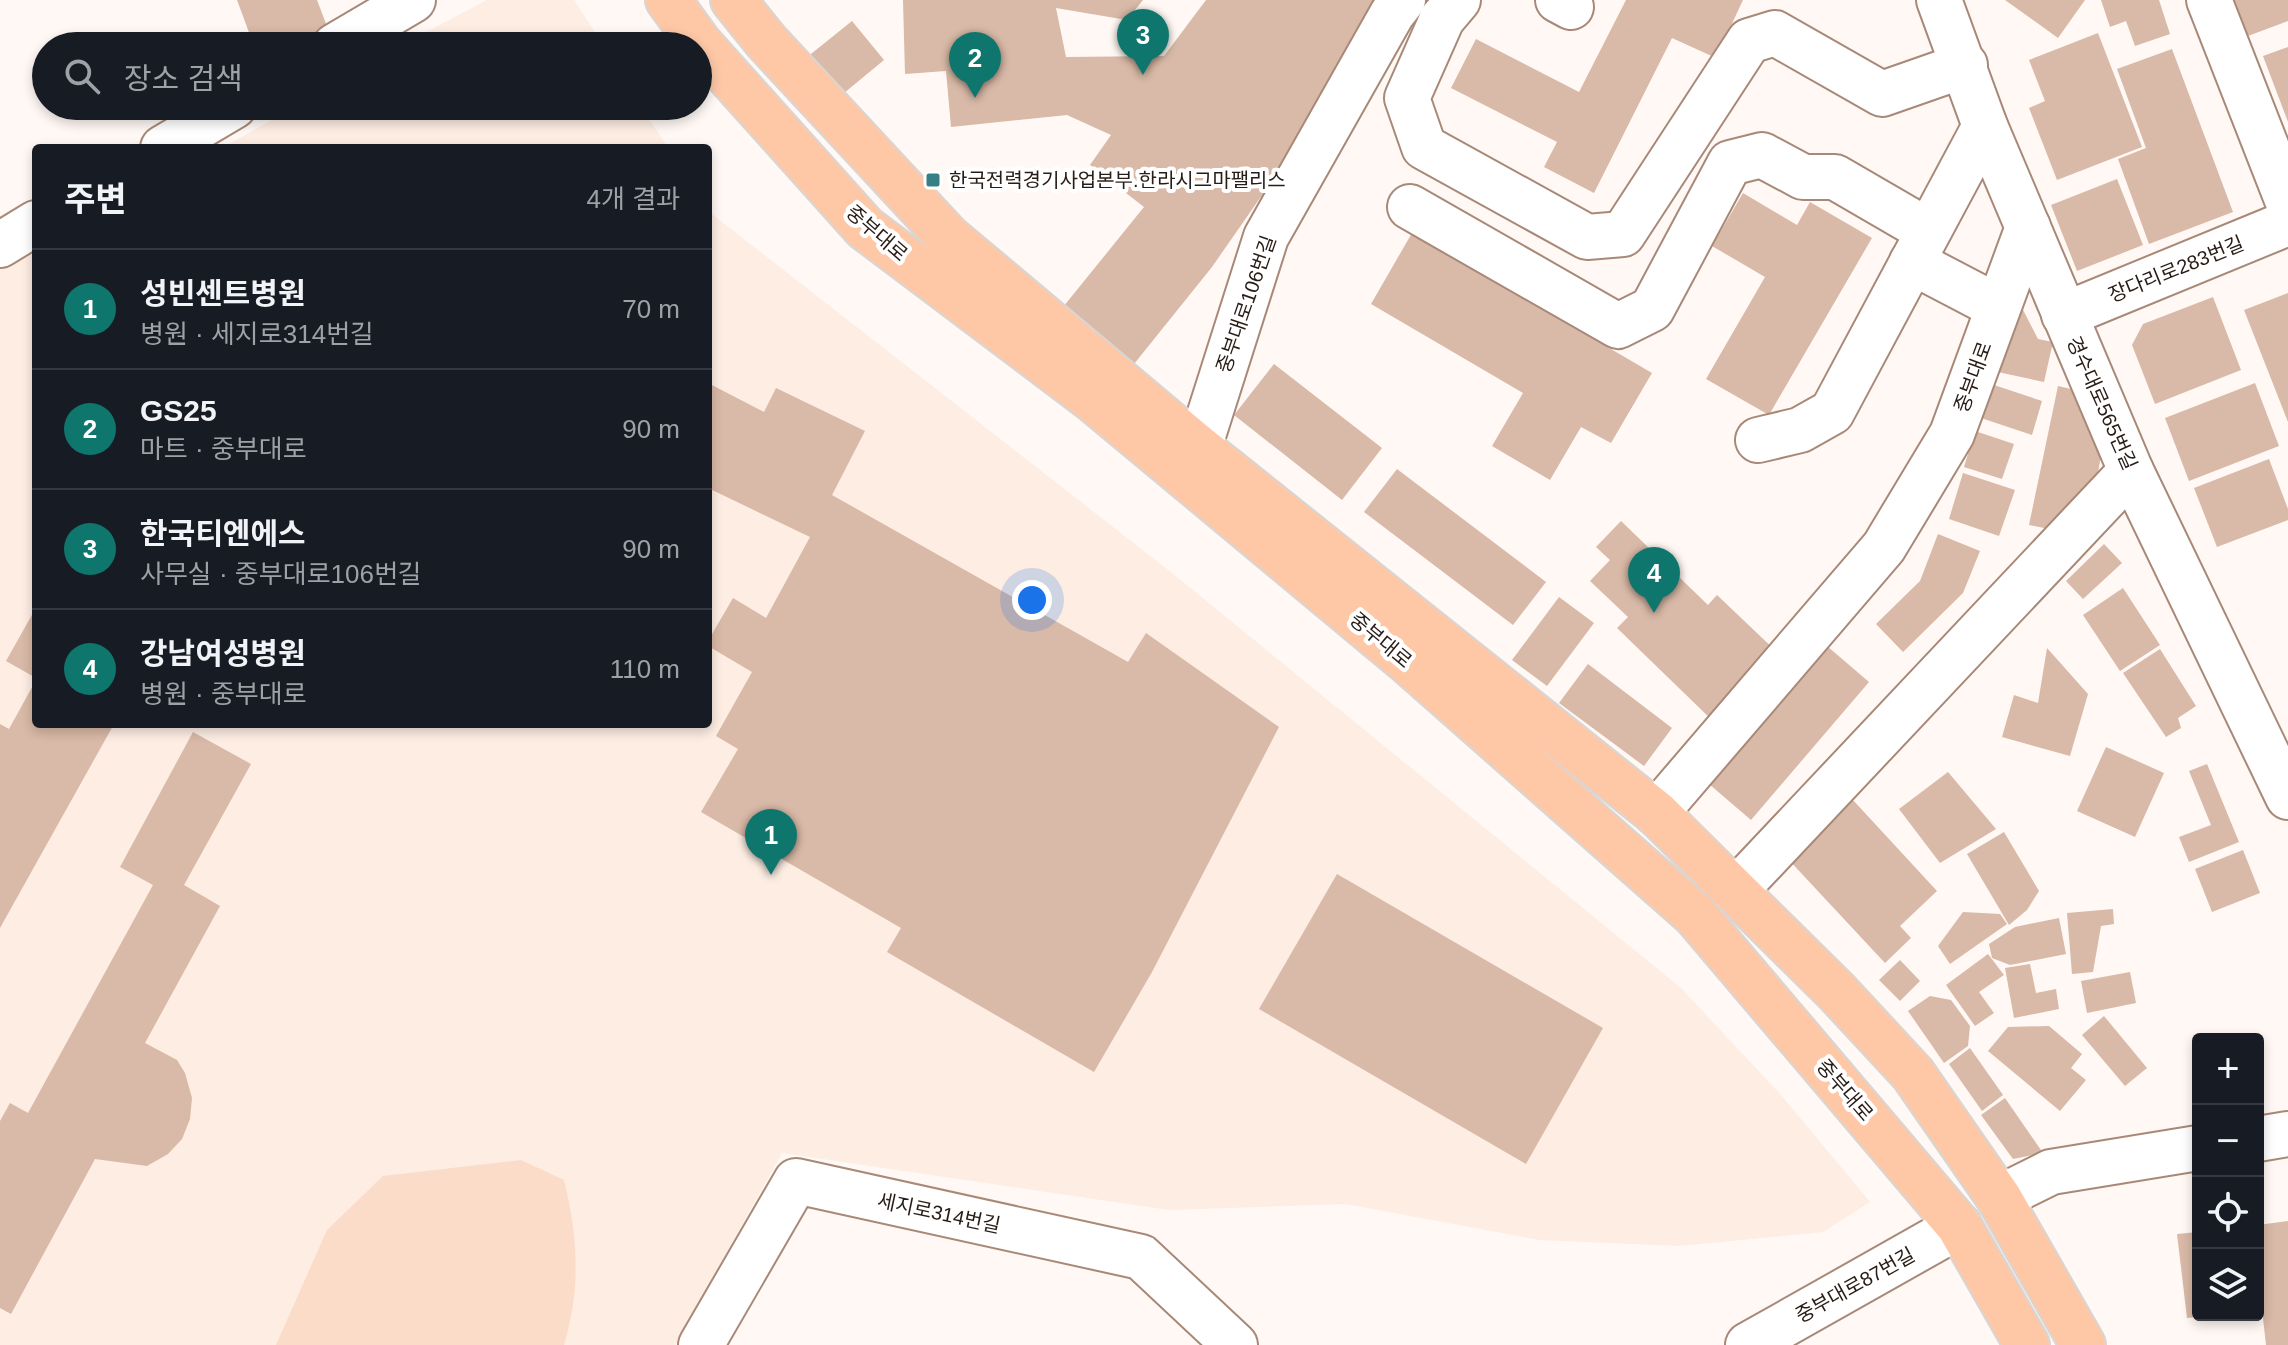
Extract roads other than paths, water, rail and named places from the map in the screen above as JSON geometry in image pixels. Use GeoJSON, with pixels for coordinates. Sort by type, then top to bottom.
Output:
{"type":"FeatureCollection","features":[{"type":"Feature","properties":{"kind":"main road","name":"중부대로"},"geometry":{"type":"LineString","coordinates":[[668,0],[691,32]]}},
{"type":"Feature","properties":{"kind":"main road","name":"중부대로"},"geometry":{"type":"LineString","coordinates":[[733,0],[766,41],[948,237],[1199,448],[1656,813],[1837,992],[1913,1074],[1999,1198],[2083,1345]]}},
{"type":"Feature","properties":{"kind":"main road","name":"중부대로"},"geometry":{"type":"LineString","coordinates":[[712,57],[865,228],[1092,399],[1407,661],[1695,915],[1959,1226],[2027,1345]]}},
{"type":"Feature","properties":{"kind":"street"},"geometry":{"type":"LineString","coordinates":[[359,32],[413,0]]}},
{"type":"Feature","properties":{"kind":"street","name":"중부대로106번길"},"geometry":{"type":"LineString","coordinates":[[1199,448],[1266,237],[1392,14],[1403,0]]}},
{"type":"Feature","properties":{"kind":"street"},"geometry":{"type":"LineString","coordinates":[[1458,0],[1442,19],[1407,98],[1424,147],[1587,237],[1623,234],[1749,41],[1775,33],[1882,94],[1965,65]]}},
{"type":"Feature","properties":{"kind":"street","name":"경수대로565번길"},"geometry":{"type":"LineString","coordinates":[[1939,0],[1985,126],[2131,471],[2288,797]]}},
{"type":"Feature","properties":{"kind":"street"},"geometry":{"type":"LineString","coordinates":[[2209,0],[2288,202]]}},
{"type":"Feature","properties":{"kind":"street"},"geometry":{"type":"LineString","coordinates":[[170,144],[210,120]]}},
{"type":"Feature","properties":{"kind":"street"},"geometry":{"type":"LineString","coordinates":[[1758,440],[1800,430],[1832,412],[1985,126]]}},
{"type":"Feature","properties":{"kind":"street"},"geometry":{"type":"LineString","coordinates":[[1410,207],[1618,326],[1652,309],[1730,163],[1762,155],[1803,177],[1835,177],[1998,307]]}},
{"type":"Feature","properties":{"kind":"street","name":"장다리로283번길"},"geometry":{"type":"LineString","coordinates":[[2064,315],[2288,223]]}},
{"type":"Feature","properties":{"kind":"street"},"geometry":{"type":"LineString","coordinates":[[0,245],[32,225]]}},
{"type":"Feature","properties":{"kind":"street","name":"중부대로"},"geometry":{"type":"LineString","coordinates":[[1656,813],[1884,547],[1952,434],[2028,227]]}},
{"type":"Feature","properties":{"kind":"street"},"geometry":{"type":"LineString","coordinates":[[1735,891],[2131,471]]}},
{"type":"Feature","properties":{"kind":"street"},"geometry":{"type":"LineString","coordinates":[[2264,1138],[2288,1134]]}},
{"type":"Feature","properties":{"kind":"street"},"geometry":{"type":"LineString","coordinates":[[1999,1198],[2051,1172],[2192,1149]]}},
{"type":"Feature","properties":{"kind":"street","name":"세지로314번길"},"geometry":{"type":"LineString","coordinates":[[709,1342],[796,1181],[1141,1257],[1235,1345]]}},
{"type":"Feature","properties":{"kind":"street","name":"중부대로87번길"},"geometry":{"type":"LineString","coordinates":[[1751,1344],[1959,1226]]}},
{"type":"Feature","properties":{"kind":"place","name":"한국티엔에스"},"geometry":{"type":"Point","coordinates":[1143,75]}},
{"type":"Feature","properties":{"kind":"place","name":"GS25"},"geometry":{"type":"Point","coordinates":[975,98]}},
{"type":"Feature","properties":{"kind":"place","name":"한국전력경기사업본부.한라시그마팰리스"},"geometry":{"type":"Point","coordinates":[933,180]}},
{"type":"Feature","properties":{"kind":"place","name":"강남여성병원"},"geometry":{"type":"Point","coordinates":[1654,613]}},
{"type":"Feature","properties":{"kind":"place","name":"성빈센트병원"},"geometry":{"type":"Point","coordinates":[771,875]}}]}
